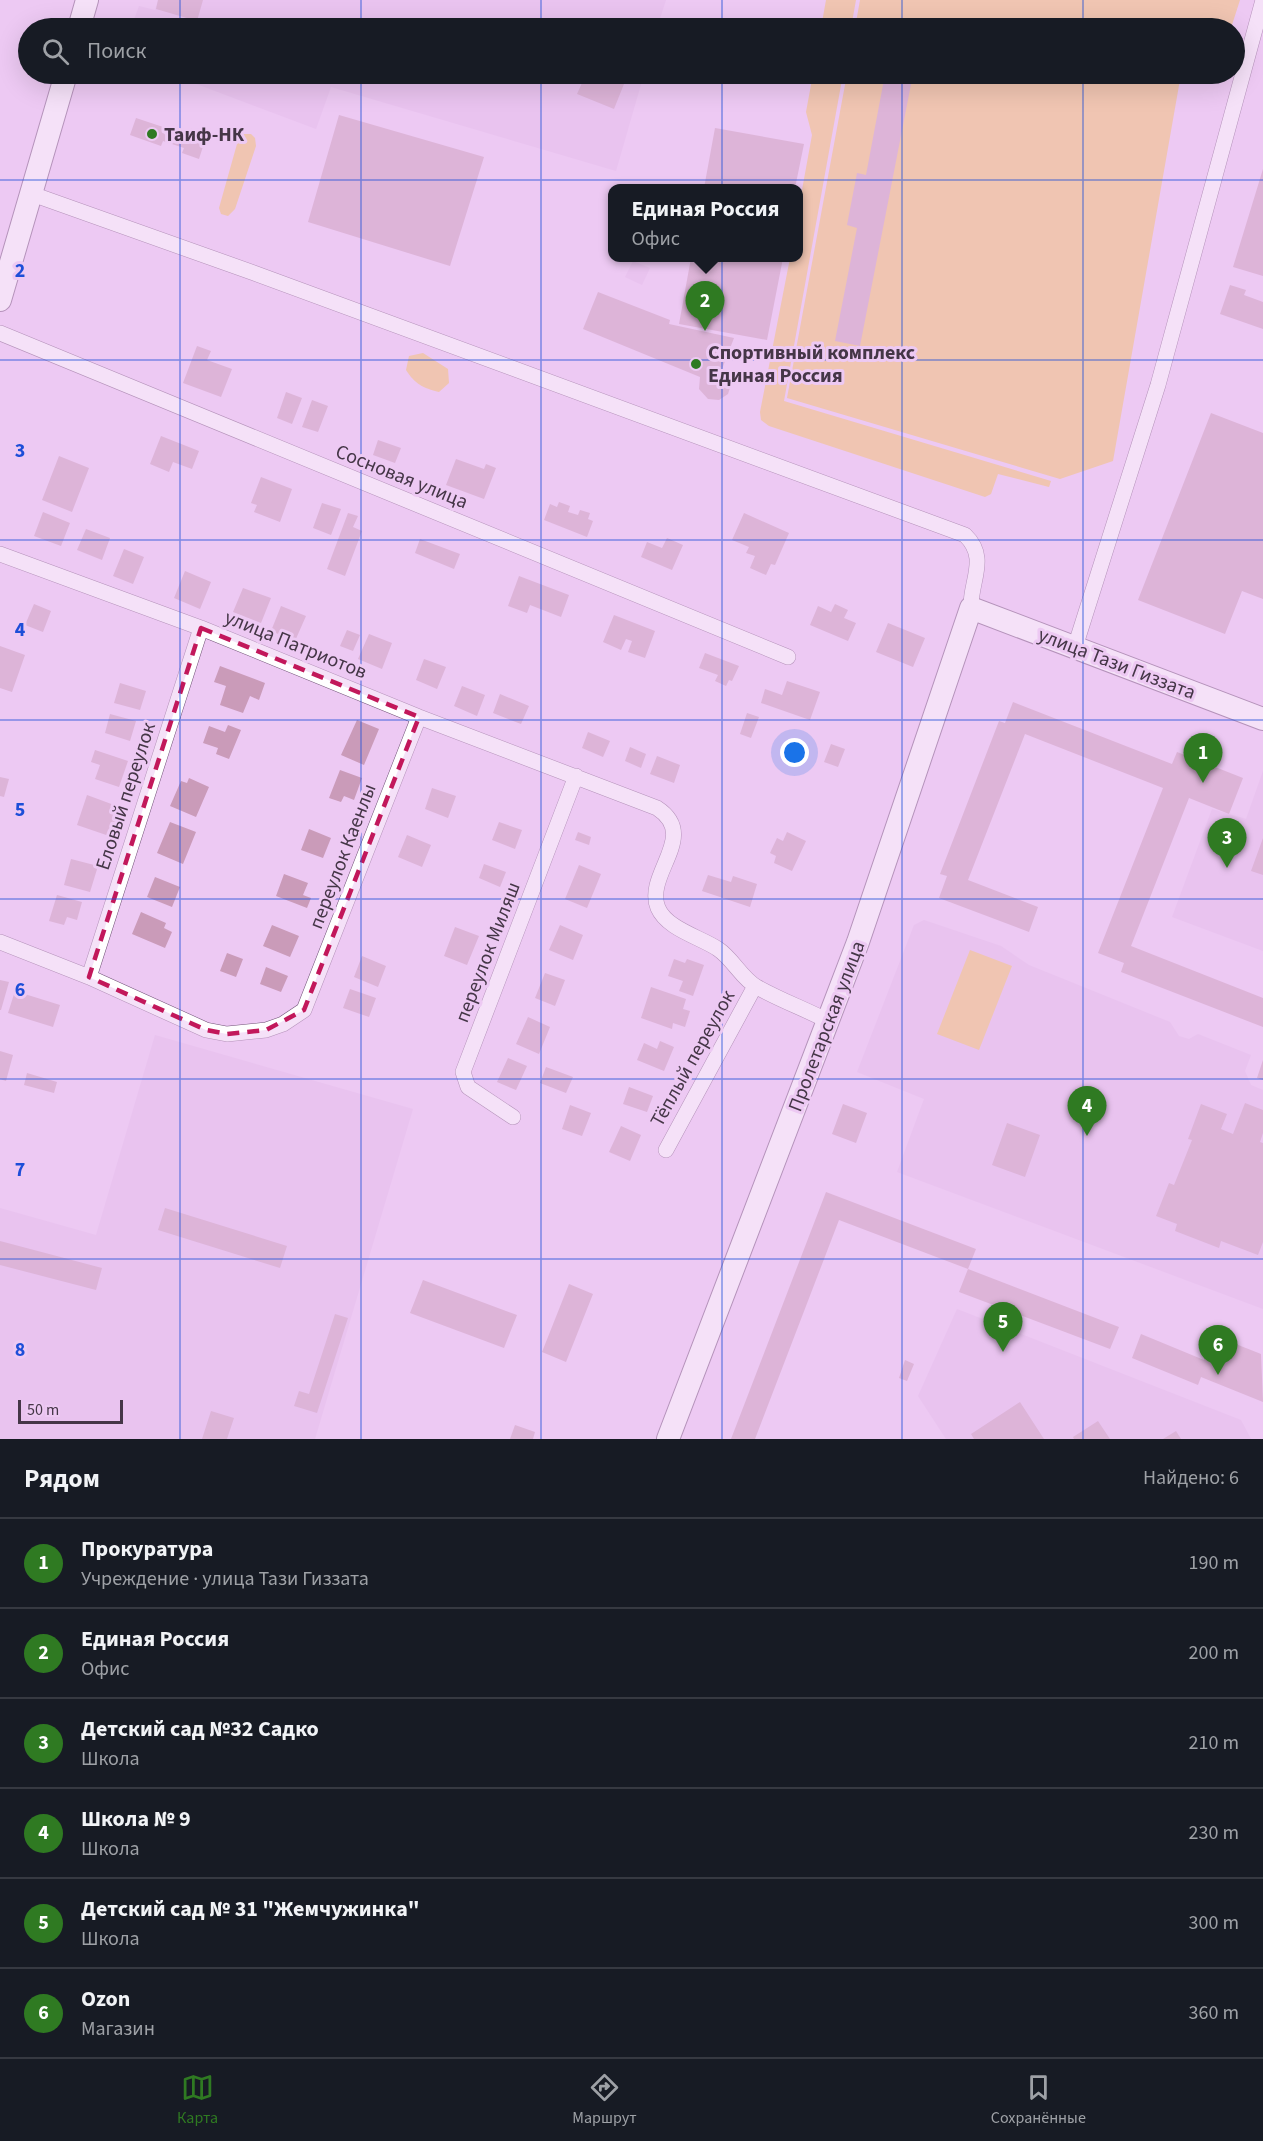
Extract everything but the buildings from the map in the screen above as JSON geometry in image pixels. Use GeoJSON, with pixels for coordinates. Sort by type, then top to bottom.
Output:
{"type":"FeatureCollection","features":[{"type":"Feature","properties":{"kind":"street"},"geometry":{"type":"LineString","coordinates":[[82,18],[87,0]]}},
{"type":"Feature","properties":{"kind":"street"},"geometry":{"type":"LineString","coordinates":[[1245,66],[1263,0]]}},
{"type":"Feature","properties":{"kind":"street"},"geometry":{"type":"LineString","coordinates":[[0,300],[63,84]]}},
{"type":"Feature","properties":{"kind":"street"},"geometry":{"type":"LineString","coordinates":[[1075,647],[1158,385],[1240,84]]}},
{"type":"Feature","properties":{"kind":"street"},"geometry":{"type":"LineString","coordinates":[[32,194],[254,273],[965,535],[978,554],[979,570],[970,591],[971,608]]}},
{"type":"Feature","properties":{"kind":"street","name":"Сосновая улица"},"geometry":{"type":"LineString","coordinates":[[0,333],[788,657]]}},
{"type":"Feature","properties":{"kind":"street","name":"улица Патриотов"},"geometry":{"type":"LineString","coordinates":[[0,554],[201,628],[576,779]]}},
{"type":"Feature","properties":{"kind":"street","name":"улица Тази Гиззата"},"geometry":{"type":"LineString","coordinates":[[971,608],[1263,719]]}},
{"type":"Feature","properties":{"kind":"street","name":"Пролетарская улица"},"geometry":{"type":"LineString","coordinates":[[668,1439],[858,942],[971,608]]}},
{"type":"Feature","properties":{"kind":"street","name":"Еловый переулок"},"geometry":{"type":"LineString","coordinates":[[89,977],[201,628]]}},
{"type":"Feature","properties":{"kind":"street","name":"переулок Каенлы"},"geometry":{"type":"LineString","coordinates":[[89,977],[206,1030],[227,1034],[266,1030],[283,1024],[304,1010],[418,717]]}},
{"type":"Feature","properties":{"kind":"street","name":"Тёплый переулок"},"geometry":{"type":"LineString","coordinates":[[576,779],[657,808],[670,819],[674,834],[656,892],[658,908],[670,922],[719,950],[755,986],[666,1150]]}},
{"type":"Feature","properties":{"kind":"street","name":"переулок Миляш"},"geometry":{"type":"LineString","coordinates":[[513,1118],[468,1087],[462,1072],[576,779]]}},
{"type":"Feature","properties":{"kind":"street"},"geometry":{"type":"LineString","coordinates":[[0,942],[89,977]]}},
{"type":"Feature","properties":{"kind":"street"},"geometry":{"type":"LineString","coordinates":[[755,986],[828,1021]]}},
{"type":"Feature","properties":{"kind":"highlighted area"},"geometry":{"type":"Polygon","coordinates":[[[201,628],[419,717],[304,1010],[266,1030],[227,1034],[206,1030],[89,977],[201,628]]]}},
{"type":"Feature","properties":{"kind":"shaded area"},"geometry":{"type":"Polygon","coordinates":[[[158,0],[666,0],[660,18],[135,18],[139,6],[155,10],[158,0]]]}},
{"type":"Feature","properties":{"kind":"shaded area"},"geometry":{"type":"Polygon","coordinates":[[[826,0],[856,0],[853,18],[823,18],[826,0]]]}},
{"type":"Feature","properties":{"kind":"shaded area"},"geometry":{"type":"Polygon","coordinates":[[[860,0],[1240,0],[1234,18],[857,18],[860,0]]]}},
{"type":"Feature","properties":{"kind":"shaded area"},"geometry":{"type":"Polygon","coordinates":[[[197,84],[641,84],[616,171],[331,87],[316,129],[197,84]]]}},
{"type":"Feature","properties":{"kind":"shaded area"},"geometry":{"type":"Polygon","coordinates":[[[811,84],[841,84],[784,401],[1051,481],[1049,487],[998,474],[991,494],[985,497],[769,426],[761,420],[760,412],[789,262],[803,262],[803,184],[812,135],[806,112],[811,84]]]}},
{"type":"Feature","properties":{"kind":"shaded area"},"geometry":{"type":"Polygon","coordinates":[[[845,84],[1179,84],[1113,461],[1060,479],[787,398],[845,84]]]}},
{"type":"Feature","properties":{"kind":"shaded area"},"geometry":{"type":"Polygon","coordinates":[[[244,134],[251,134],[255,138],[256,146],[235,209],[228,216],[221,214],[219,208],[237,144],[244,134]]]}},
{"type":"Feature","properties":{"kind":"shaded area"},"geometry":{"type":"Polygon","coordinates":[[[632,262],[650,268],[642,285],[625,277],[632,262]]]}},
{"type":"Feature","properties":{"kind":"shaded area"},"geometry":{"type":"Polygon","coordinates":[[[423,353],[448,369],[449,383],[439,392],[420,385],[406,370],[409,356],[423,353]]]}},
{"type":"Feature","properties":{"kind":"shaded area"},"geometry":{"type":"Polygon","coordinates":[[[1263,771],[1263,951],[1172,917],[1212,809],[1246,819],[1263,771]]]}},
{"type":"Feature","properties":{"kind":"shaded area"},"geometry":{"type":"Polygon","coordinates":[[[924,920],[1001,946],[1029,965],[1170,1022],[1179,1036],[1189,1039],[1198,1034],[1251,1055],[1245,1071],[1251,1085],[1263,1090],[1263,1309],[897,1172],[924,1099],[857,1072],[914,925],[924,920]]]}},
{"type":"Feature","properties":{"kind":"shaded area"},"geometry":{"type":"Polygon","coordinates":[[[970,950],[1012,966],[979,1050],[937,1034],[970,950]]]}},
{"type":"Feature","properties":{"kind":"shaded area"},"geometry":{"type":"Polygon","coordinates":[[[155,1035],[413,1109],[315,1439],[0,1439],[0,1208],[96,1235],[155,1035]]]}},
{"type":"Feature","properties":{"kind":"shaded area"},"geometry":{"type":"Polygon","coordinates":[[[957,1309],[1241,1420],[1251,1439],[946,1439],[918,1396],[957,1309]]]}},
{"type":"Feature","properties":{"kind":"place","name":"Таиф-НК"},"geometry":{"type":"Point","coordinates":[152,134]}},
{"type":"Feature","properties":{"kind":"place","name":"Единая Россия"},"geometry":{"type":"Point","coordinates":[705,331]}},
{"type":"Feature","properties":{"kind":"place","name":"Спортивный комплекс Единая Россия"},"geometry":{"type":"Point","coordinates":[696,364]}},
{"type":"Feature","properties":{"kind":"place","name":"Прокуратура"},"geometry":{"type":"Point","coordinates":[1203,783]}},
{"type":"Feature","properties":{"kind":"place","name":"Детский сад №32 Садко"},"geometry":{"type":"Point","coordinates":[1227,868]}},
{"type":"Feature","properties":{"kind":"place","name":"Школа № 9"},"geometry":{"type":"Point","coordinates":[1087,1136]}},
{"type":"Feature","properties":{"kind":"place","name":"Детский сад № 31 \"Жемчужинка\""},"geometry":{"type":"Point","coordinates":[1003,1352]}},
{"type":"Feature","properties":{"kind":"place","name":"Ozon"},"geometry":{"type":"Point","coordinates":[1218,1375]}}]}
